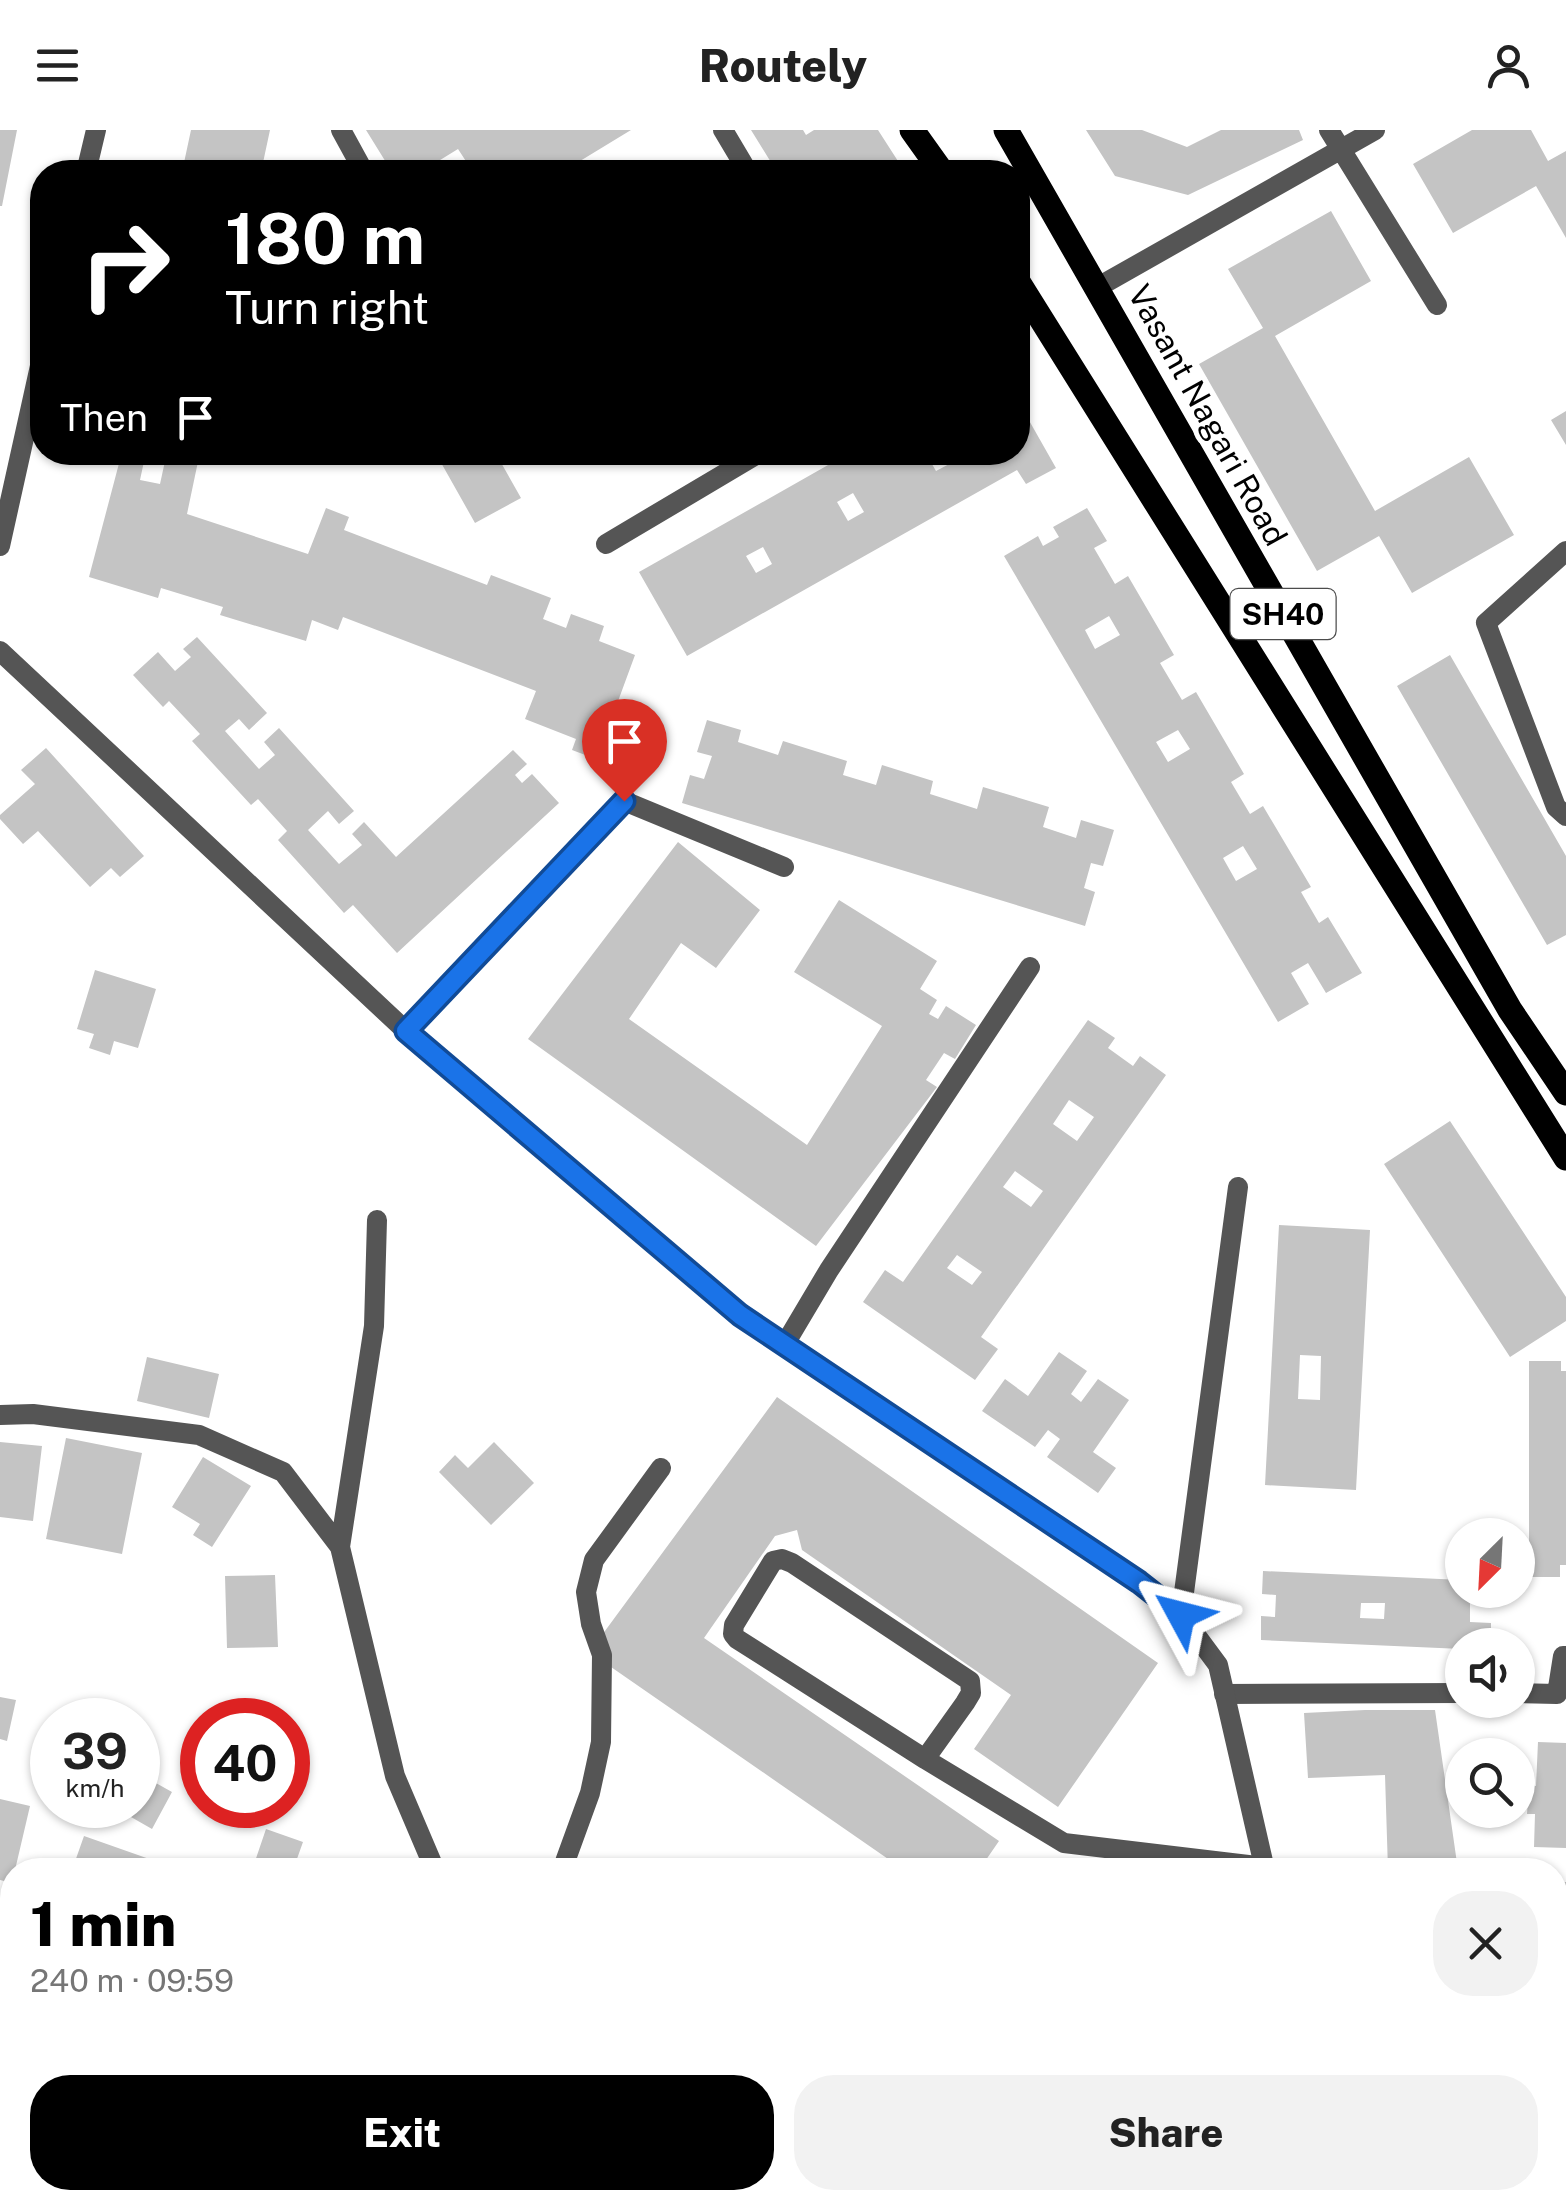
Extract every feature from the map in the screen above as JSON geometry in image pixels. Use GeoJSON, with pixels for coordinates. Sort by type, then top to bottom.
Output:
{"type":"FeatureCollection","features":[{"type":"Feature","properties":{"kind":"main road"},"geometry":{"type":"LineString","coordinates":[[912,130],[933,160]]}},
{"type":"Feature","properties":{"kind":"main road","name":"Vasant Nagari Road"},"geometry":{"type":"LineString","coordinates":[[1006,130],[1024,160]]}},
{"type":"Feature","properties":{"kind":"main road","name":"Vasant Nagari Road"},"geometry":{"type":"LineString","coordinates":[[1030,171],[1510,1010],[1566,1093]]}},
{"type":"Feature","properties":{"kind":"main road","name":"SH40"},"geometry":{"type":"LineString","coordinates":[[1030,307],[1566,1158]]}},
{"type":"Feature","properties":{"kind":"street"},"geometry":{"type":"LineString","coordinates":[[89,160],[96,130]]}},
{"type":"Feature","properties":{"kind":"street"},"geometry":{"type":"LineString","coordinates":[[340,130],[357,160]]}},
{"type":"Feature","properties":{"kind":"street"},"geometry":{"type":"LineString","coordinates":[[722,130],[741,160]]}},
{"type":"Feature","properties":{"kind":"street"},"geometry":{"type":"LineString","coordinates":[[1329,130],[1436,305]]}},
{"type":"Feature","properties":{"kind":"street"},"geometry":{"type":"LineString","coordinates":[[1098,286],[1374,130]]}},
{"type":"Feature","properties":{"kind":"street"},"geometry":{"type":"LineString","coordinates":[[0,546],[4,503],[30,403]]}},
{"type":"Feature","properties":{"kind":"street"},"geometry":{"type":"LineString","coordinates":[[606,544],[739,465]]}},
{"type":"Feature","properties":{"kind":"street"},"geometry":{"type":"LineString","coordinates":[[1566,551],[1486,623],[1556,807],[1566,816]]}},
{"type":"Feature","properties":{"kind":"street"},"geometry":{"type":"LineString","coordinates":[[0,651],[406,1031],[740,1315],[1139,1582],[1181,1615],[1218,1665],[1262,1858]]}},
{"type":"Feature","properties":{"kind":"street"},"geometry":{"type":"LineString","coordinates":[[406,1031],[624,801],[784,867]]}},
{"type":"Feature","properties":{"kind":"street"},"geometry":{"type":"LineString","coordinates":[[784,1344],[1030,967]]}},
{"type":"Feature","properties":{"kind":"street"},"geometry":{"type":"LineString","coordinates":[[1181,1615],[1238,1187]]}},
{"type":"Feature","properties":{"kind":"street"},"geometry":{"type":"LineString","coordinates":[[377,1220],[374,1326],[340,1548],[395,1776],[430,1858]]}},
{"type":"Feature","properties":{"kind":"street"},"geometry":{"type":"LineString","coordinates":[[0,1415],[34,1414],[199,1435],[283,1472],[340,1548]]}},
{"type":"Feature","properties":{"kind":"street"},"geometry":{"type":"LineString","coordinates":[[566,1858],[590,1793],[602,1742],[602,1656],[586,1592],[594,1560],[662,1468]]}},
{"type":"Feature","properties":{"kind":"street"},"geometry":{"type":"LineString","coordinates":[[925,1759],[966,1703],[971,1694],[970,1681],[792,1562],[774,1562],[734,1625],[737,1639],[925,1759],[1064,1843],[1180,1858]]}},
{"type":"Feature","properties":{"kind":"street"},"geometry":{"type":"LineString","coordinates":[[1535,1694],[1557,1694],[1566,1656]]}},
{"type":"Feature","properties":{"kind":"street"},"geometry":{"type":"LineString","coordinates":[[1224,1694],[1445,1693]]}},
{"type":"Feature","properties":{"kind":"building"},"geometry":{"type":"Polygon","coordinates":[[[0,130],[17,130],[2,206],[0,206],[0,130]]]}},
{"type":"Feature","properties":{"kind":"building"},"geometry":{"type":"Polygon","coordinates":[[[191,130],[270,130],[264,160],[185,160],[191,130]]]}},
{"type":"Feature","properties":{"kind":"building"},"geometry":{"type":"Polygon","coordinates":[[[366,130],[631,130],[582,160],[465,160],[458,149],[440,160],[385,160],[366,130]]]}},
{"type":"Feature","properties":{"kind":"building"},"geometry":{"type":"Polygon","coordinates":[[[751,130],[803,130],[806,135],[814,130],[878,130],[897,160],[770,160],[751,130]]]}},
{"type":"Feature","properties":{"kind":"building"},"geometry":{"type":"Polygon","coordinates":[[[1086,130],[1142,130],[1187,147],[1221,130],[1299,130],[1303,140],[1188,195],[1115,176],[1086,130]]]}},
{"type":"Feature","properties":{"kind":"building"},"geometry":{"type":"Polygon","coordinates":[[[1472,130],[1531,130],[1548,161],[1566,151],[1566,238],[1536,186],[1453,233],[1413,164],[1472,130]]]}},
{"type":"Feature","properties":{"kind":"building"},"geometry":{"type":"Polygon","coordinates":[[[1331,211],[1371,281],[1275,336],[1375,511],[1469,457],[1514,535],[1412,593],[1379,536],[1317,571],[1199,364],[1263,328],[1228,269],[1331,211]]]}},
{"type":"Feature","properties":{"kind":"building"},"geometry":{"type":"Polygon","coordinates":[[[1566,411],[1566,445],[1551,420],[1566,411]]]}},
{"type":"Feature","properties":{"kind":"building"},"geometry":{"type":"Polygon","coordinates":[[[1030,422],[1056,468],[1026,484],[1017,470],[687,656],[639,572],[828,465],[933,465],[936,471],[947,465],[1030,465],[1030,422]],[[853,493],[837,502],[848,521],[864,512],[853,493]],[[763,547],[746,556],[756,573],[772,564],[763,547]]]}},
{"type":"Feature","properties":{"kind":"building"},"geometry":{"type":"Polygon","coordinates":[[[119,465],[143,465],[140,480],[160,484],[164,465],[197,465],[187,514],[308,554],[326,508],[349,517],[344,530],[487,585],[491,575],[551,598],[543,619],[566,628],[571,614],[604,626],[599,641],[635,655],[610,723],[617,726],[604,762],[572,750],[576,739],[525,719],[536,691],[343,617],[338,630],[312,620],[306,641],[220,615],[223,607],[161,588],[158,598],[89,577],[119,465]]]}},
{"type":"Feature","properties":{"kind":"building"},"geometry":{"type":"Polygon","coordinates":[[[442,465],[502,465],[521,498],[475,523],[442,465]]]}},
{"type":"Feature","properties":{"kind":"building"},"geometry":{"type":"Polygon","coordinates":[[[1087,508],[1107,541],[1094,548],[1115,584],[1128,576],[1174,655],[1160,663],[1182,700],[1196,692],[1244,774],[1231,782],[1250,814],[1263,806],[1311,887],[1301,892],[1319,923],[1328,917],[1362,973],[1326,993],[1308,963],[1291,973],[1309,1004],[1278,1022],[1004,556],[1038,536],[1043,546],[1059,537],[1053,527],[1087,508]],[[1109,616],[1085,630],[1095,649],[1120,635],[1109,616]],[[1178,730],[1156,742],[1168,762],[1190,749],[1178,730]],[[1243,846],[1223,858],[1236,881],[1257,869],[1243,846]]]}},
{"type":"Feature","properties":{"kind":"building"},"geometry":{"type":"Polygon","coordinates":[[[197,637],[267,713],[249,730],[239,719],[225,731],[259,769],[275,755],[264,742],[279,728],[354,811],[339,824],[328,811],[308,830],[339,864],[362,845],[352,834],[364,822],[396,857],[513,750],[527,764],[515,775],[522,783],[532,774],[559,803],[397,953],[353,905],[344,913],[278,840],[287,831],[258,799],[251,805],[192,741],[200,734],[169,701],[163,707],[133,675],[158,652],[175,671],[191,657],[183,649],[197,637]]]}},
{"type":"Feature","properties":{"kind":"building"},"geometry":{"type":"Polygon","coordinates":[[[1450,655],[1566,856],[1566,935],[1547,945],[1397,686],[1450,655]]]}},
{"type":"Feature","properties":{"kind":"building"},"geometry":{"type":"Polygon","coordinates":[[[707,720],[741,730],[738,742],[778,755],[783,741],[847,761],[843,775],[876,785],[882,765],[933,781],[930,794],[977,809],[983,787],[1049,807],[1043,827],[1076,838],[1081,820],[1114,830],[1103,866],[1091,863],[1084,888],[1095,892],[1085,926],[682,803],[690,775],[704,779],[712,756],[697,752],[707,720]]]}},
{"type":"Feature","properties":{"kind":"building"},"geometry":{"type":"Polygon","coordinates":[[[46,748],[144,856],[120,877],[111,868],[90,887],[38,831],[23,844],[0,819],[35,784],[21,770],[46,748]]]}},
{"type":"Feature","properties":{"kind":"building"},"geometry":{"type":"Polygon","coordinates":[[[678,842],[760,910],[716,968],[681,943],[629,1019],[807,1145],[882,1026],[794,972],[839,900],[937,961],[920,989],[937,1000],[929,1014],[938,1019],[946,1006],[976,1025],[955,1059],[944,1053],[926,1080],[937,1087],[816,1246],[528,1039],[678,842]]]}},
{"type":"Feature","properties":{"kind":"building"},"geometry":{"type":"Polygon","coordinates":[[[95,970],[156,989],[138,1048],[114,1041],[110,1055],[89,1048],[94,1034],[77,1029],[95,970]]]}},
{"type":"Feature","properties":{"kind":"building"},"geometry":{"type":"Polygon","coordinates":[[[1088,1020],[1115,1038],[1108,1048],[1133,1066],[1140,1056],[1166,1075],[981,1337],[998,1349],[975,1380],[863,1302],[885,1270],[903,1282],[1088,1020]],[[1069,1100],[1053,1124],[1077,1141],[1094,1117],[1069,1100]],[[1015,1171],[1003,1187],[1031,1207],[1043,1191],[1015,1171]],[[957,1255],[947,1268],[972,1285],[982,1272],[957,1255]]]}},
{"type":"Feature","properties":{"kind":"building"},"geometry":{"type":"Polygon","coordinates":[[[1450,1121],[1566,1297],[1566,1321],[1510,1357],[1384,1164],[1450,1121]]]}},
{"type":"Feature","properties":{"kind":"building"},"geometry":{"type":"Polygon","coordinates":[[[1279,1225],[1370,1230],[1356,1490],[1265,1485],[1279,1225]],[[1300,1355],[1298,1399],[1320,1400],[1321,1356],[1300,1355]]]}},
{"type":"Feature","properties":{"kind":"building"},"geometry":{"type":"Polygon","coordinates":[[[1059,1352],[1087,1371],[1071,1394],[1081,1402],[1098,1379],[1129,1400],[1093,1452],[1116,1468],[1098,1493],[1047,1457],[1060,1439],[1048,1430],[1035,1447],[982,1411],[1005,1379],[1028,1396],[1059,1352]]]}},
{"type":"Feature","properties":{"kind":"building"},"geometry":{"type":"Polygon","coordinates":[[[147,1357],[219,1374],[209,1418],[137,1401],[147,1357]]]}},
{"type":"Feature","properties":{"kind":"building"},"geometry":{"type":"Polygon","coordinates":[[[1529,1361],[1561,1361],[1561,1371],[1566,1371],[1566,1565],[1560,1565],[1560,1577],[1535,1577],[1535,1518],[1529,1518],[1529,1361]]]}},
{"type":"Feature","properties":{"kind":"building"},"geometry":{"type":"Polygon","coordinates":[[[777,1397],[1158,1663],[1058,1807],[974,1749],[1011,1695],[802,1550],[797,1530],[775,1536],[704,1638],[999,1841],[987,1858],[887,1858],[611,1667],[602,1635],[777,1397]]]}},
{"type":"Feature","properties":{"kind":"building"},"geometry":{"type":"Polygon","coordinates":[[[66,1438],[142,1453],[122,1554],[46,1539],[66,1438]]]}},
{"type":"Feature","properties":{"kind":"building"},"geometry":{"type":"Polygon","coordinates":[[[0,1442],[42,1446],[33,1521],[0,1517],[0,1442]]]}},
{"type":"Feature","properties":{"kind":"building"},"geometry":{"type":"Polygon","coordinates":[[[494,1442],[534,1483],[491,1525],[439,1472],[455,1455],[468,1468],[494,1442]]]}},
{"type":"Feature","properties":{"kind":"building"},"geometry":{"type":"Polygon","coordinates":[[[203,1457],[251,1486],[212,1547],[193,1535],[200,1524],[172,1507],[203,1457]]]}},
{"type":"Feature","properties":{"kind":"building"},"geometry":{"type":"Polygon","coordinates":[[[1263,1571],[1445,1579],[1445,1608],[1470,1608],[1470,1622],[1491,1623],[1491,1628],[1445,1628],[1445,1648],[1261,1640],[1261,1616],[1275,1617],[1276,1595],[1262,1594],[1263,1571]],[[1361,1603],[1360,1618],[1384,1619],[1385,1603],[1361,1603]]]}},
{"type":"Feature","properties":{"kind":"building"},"geometry":{"type":"Polygon","coordinates":[[[275,1575],[278,1647],[227,1648],[225,1576],[275,1575]]]}},
{"type":"Feature","properties":{"kind":"building"},"geometry":{"type":"Polygon","coordinates":[[[0,1697],[16,1700],[7,1741],[0,1739],[0,1697]]]}},
{"type":"Feature","properties":{"kind":"building"},"geometry":{"type":"Polygon","coordinates":[[[1435,1710],[1445,1780],[1445,1828],[1452,1828],[1456,1858],[1388,1858],[1385,1775],[1308,1778],[1304,1713],[1435,1710]]]}},
{"type":"Feature","properties":{"kind":"building"},"geometry":{"type":"Polygon","coordinates":[[[1538,1742],[1566,1743],[1566,1848],[1534,1847],[1538,1742]]]}},
{"type":"Feature","properties":{"kind":"building"},"geometry":{"type":"Polygon","coordinates":[[[160,1785],[172,1792],[160,1814],[160,1785]]]}},
{"type":"Feature","properties":{"kind":"building"},"geometry":{"type":"Polygon","coordinates":[[[0,1799],[30,1806],[18,1858],[0,1858],[0,1799]]]}},
{"type":"Feature","properties":{"kind":"building"},"geometry":{"type":"Polygon","coordinates":[[[266,1829],[303,1842],[297,1858],[256,1858],[266,1829]]]}},
{"type":"Feature","properties":{"kind":"building"},"geometry":{"type":"Polygon","coordinates":[[[84,1836],[146,1858],[76,1858],[84,1836]]]}},
{"type":"Feature","properties":{"kind":"route"},"geometry":{"type":"LineString","coordinates":[[624,801],[406,1031],[740,1315],[1139,1582],[1181,1615]]}}]}
